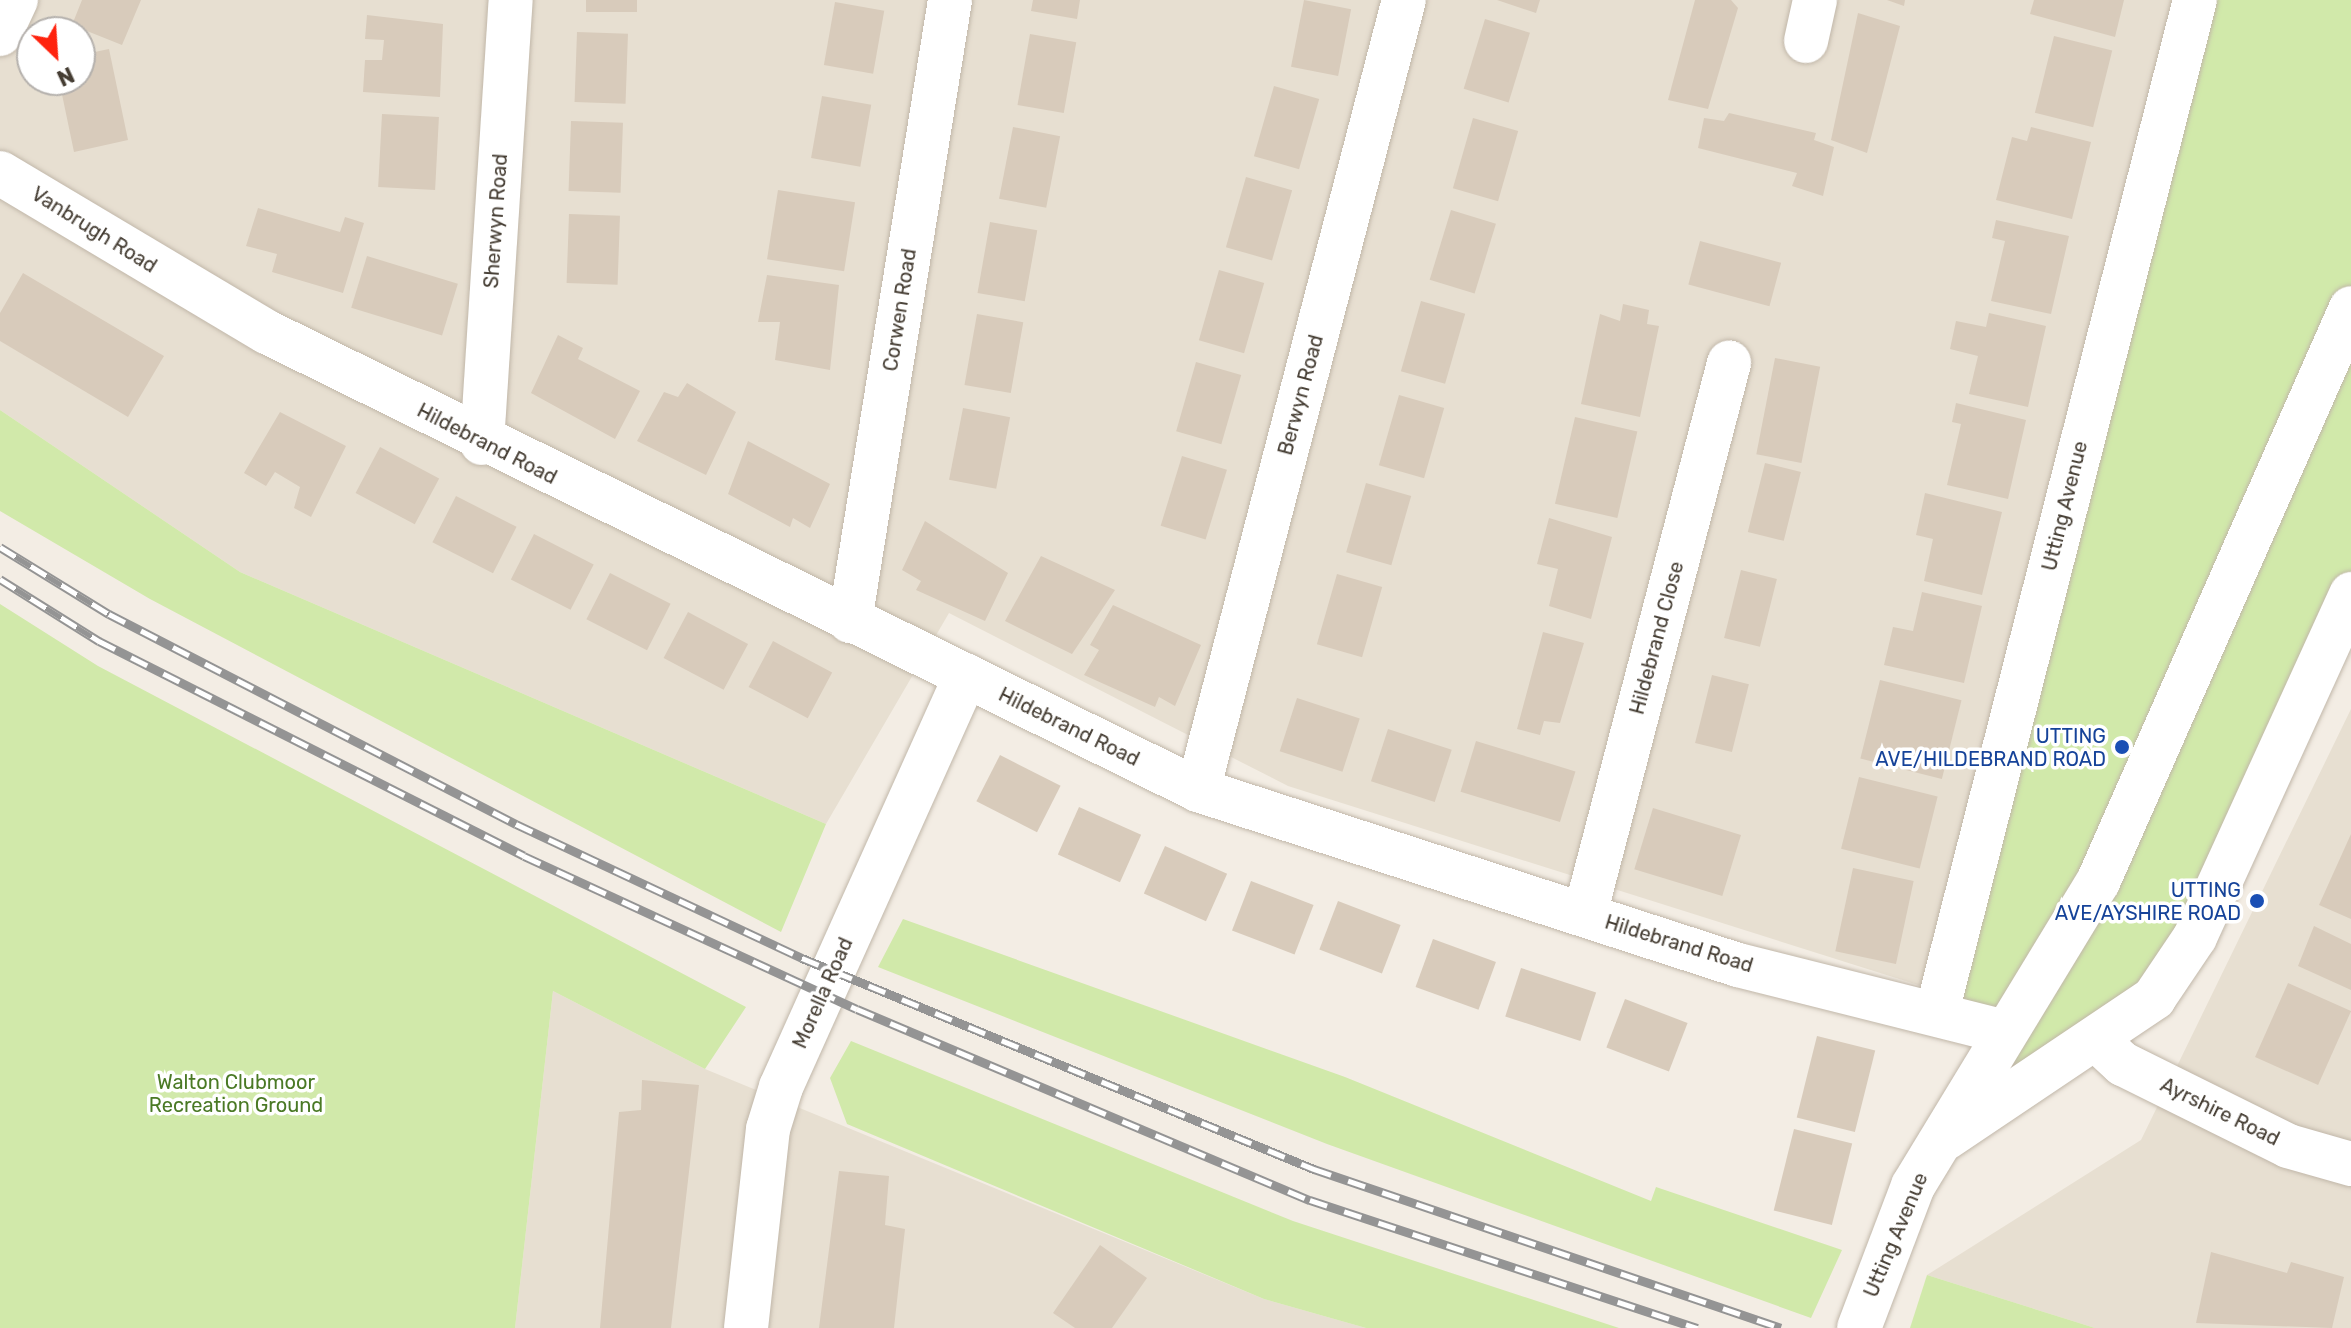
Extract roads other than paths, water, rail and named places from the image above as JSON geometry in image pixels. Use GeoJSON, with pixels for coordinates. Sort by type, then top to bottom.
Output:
{"type":"FeatureCollection","features":[{"type":"Feature","properties":{"kind":"street"},"geometry":{"type":"LineString","coordinates":[[0,34],[16,0]]}},
{"type":"Feature","properties":{"kind":"street","name":"Sherwyn Road"},"geometry":{"type":"LineString","coordinates":[[482,443],[511,0]]}},
{"type":"Feature","properties":{"kind":"street","name":"Corwen Road"},"geometry":{"type":"LineString","coordinates":[[850,621],[950,0]]}},
{"type":"Feature","properties":{"kind":"street","name":"Berwyn Road"},"geometry":{"type":"LineString","coordinates":[[1198,790],[1404,0]]}},
{"type":"Feature","properties":{"kind":"street","name":"Utting Avenue"},"geometry":{"type":"LineString","coordinates":[[1937,1012],[2195,0]]}},
{"type":"Feature","properties":{"kind":"street","name":"Vanbrugh Road"},"geometry":{"type":"LineString","coordinates":[[0,173],[188,288]]}},
{"type":"Feature","properties":{"kind":"street","name":"Hildebrand Road"},"geometry":{"type":"LineString","coordinates":[[188,288],[482,443],[1198,790],[1738,965],[1937,1012],[2004,1032]]}},
{"type":"Feature","properties":{"kind":"street","name":"Utting Avenue"},"geometry":{"type":"LineString","coordinates":[[1859,1328],[1886,1249],[1937,1144],[2098,882],[2351,308]]}},
{"type":"Feature","properties":{"kind":"street","name":"Hildebrand Close"},"geometry":{"type":"LineString","coordinates":[[1585,914],[1729,363]]}},
{"type":"Feature","properties":{"kind":"street"},"geometry":{"type":"LineString","coordinates":[[1937,1144],[2048,1071],[2099,1042],[2154,998],[2195,937],[2351,594]]}},
{"type":"Feature","properties":{"kind":"street","name":"Morella Road"},"geometry":{"type":"LineString","coordinates":[[746,1328],[768,1129],[781,1087],[966,676]]}},
{"type":"Feature","properties":{"kind":"street"},"geometry":{"type":"LineString","coordinates":[[2004,1032],[2048,1071]]}},
{"type":"Feature","properties":{"kind":"street","name":"Ayrshire Road"},"geometry":{"type":"LineString","coordinates":[[2099,1042],[2123,1064],[2288,1146],[2351,1164]]}},
{"type":"Feature","properties":{"kind":"railway"},"geometry":{"type":"LineString","coordinates":[[0,547],[109,614],[516,824],[802,958],[1314,1169],[1781,1328]]}},
{"type":"Feature","properties":{"kind":"railway"},"geometry":{"type":"LineString","coordinates":[[0,579],[99,641],[524,856],[857,1009],[1310,1200],[1697,1328]]}},
{"type":"Feature","properties":{"kind":"place","name":"UTTING AVE/HILDEBRAND ROAD"},"geometry":{"type":"Point","coordinates":[2122,747]}},
{"type":"Feature","properties":{"kind":"place","name":"UTTING AVE/AYSHIRE ROAD"},"geometry":{"type":"Point","coordinates":[2257,901]}},
{"type":"Feature","properties":{"kind":"park label","name":"Walton Clubmoor Recreation Ground"},"geometry":{"type":"Point","coordinates":[236,1094]}}]}
